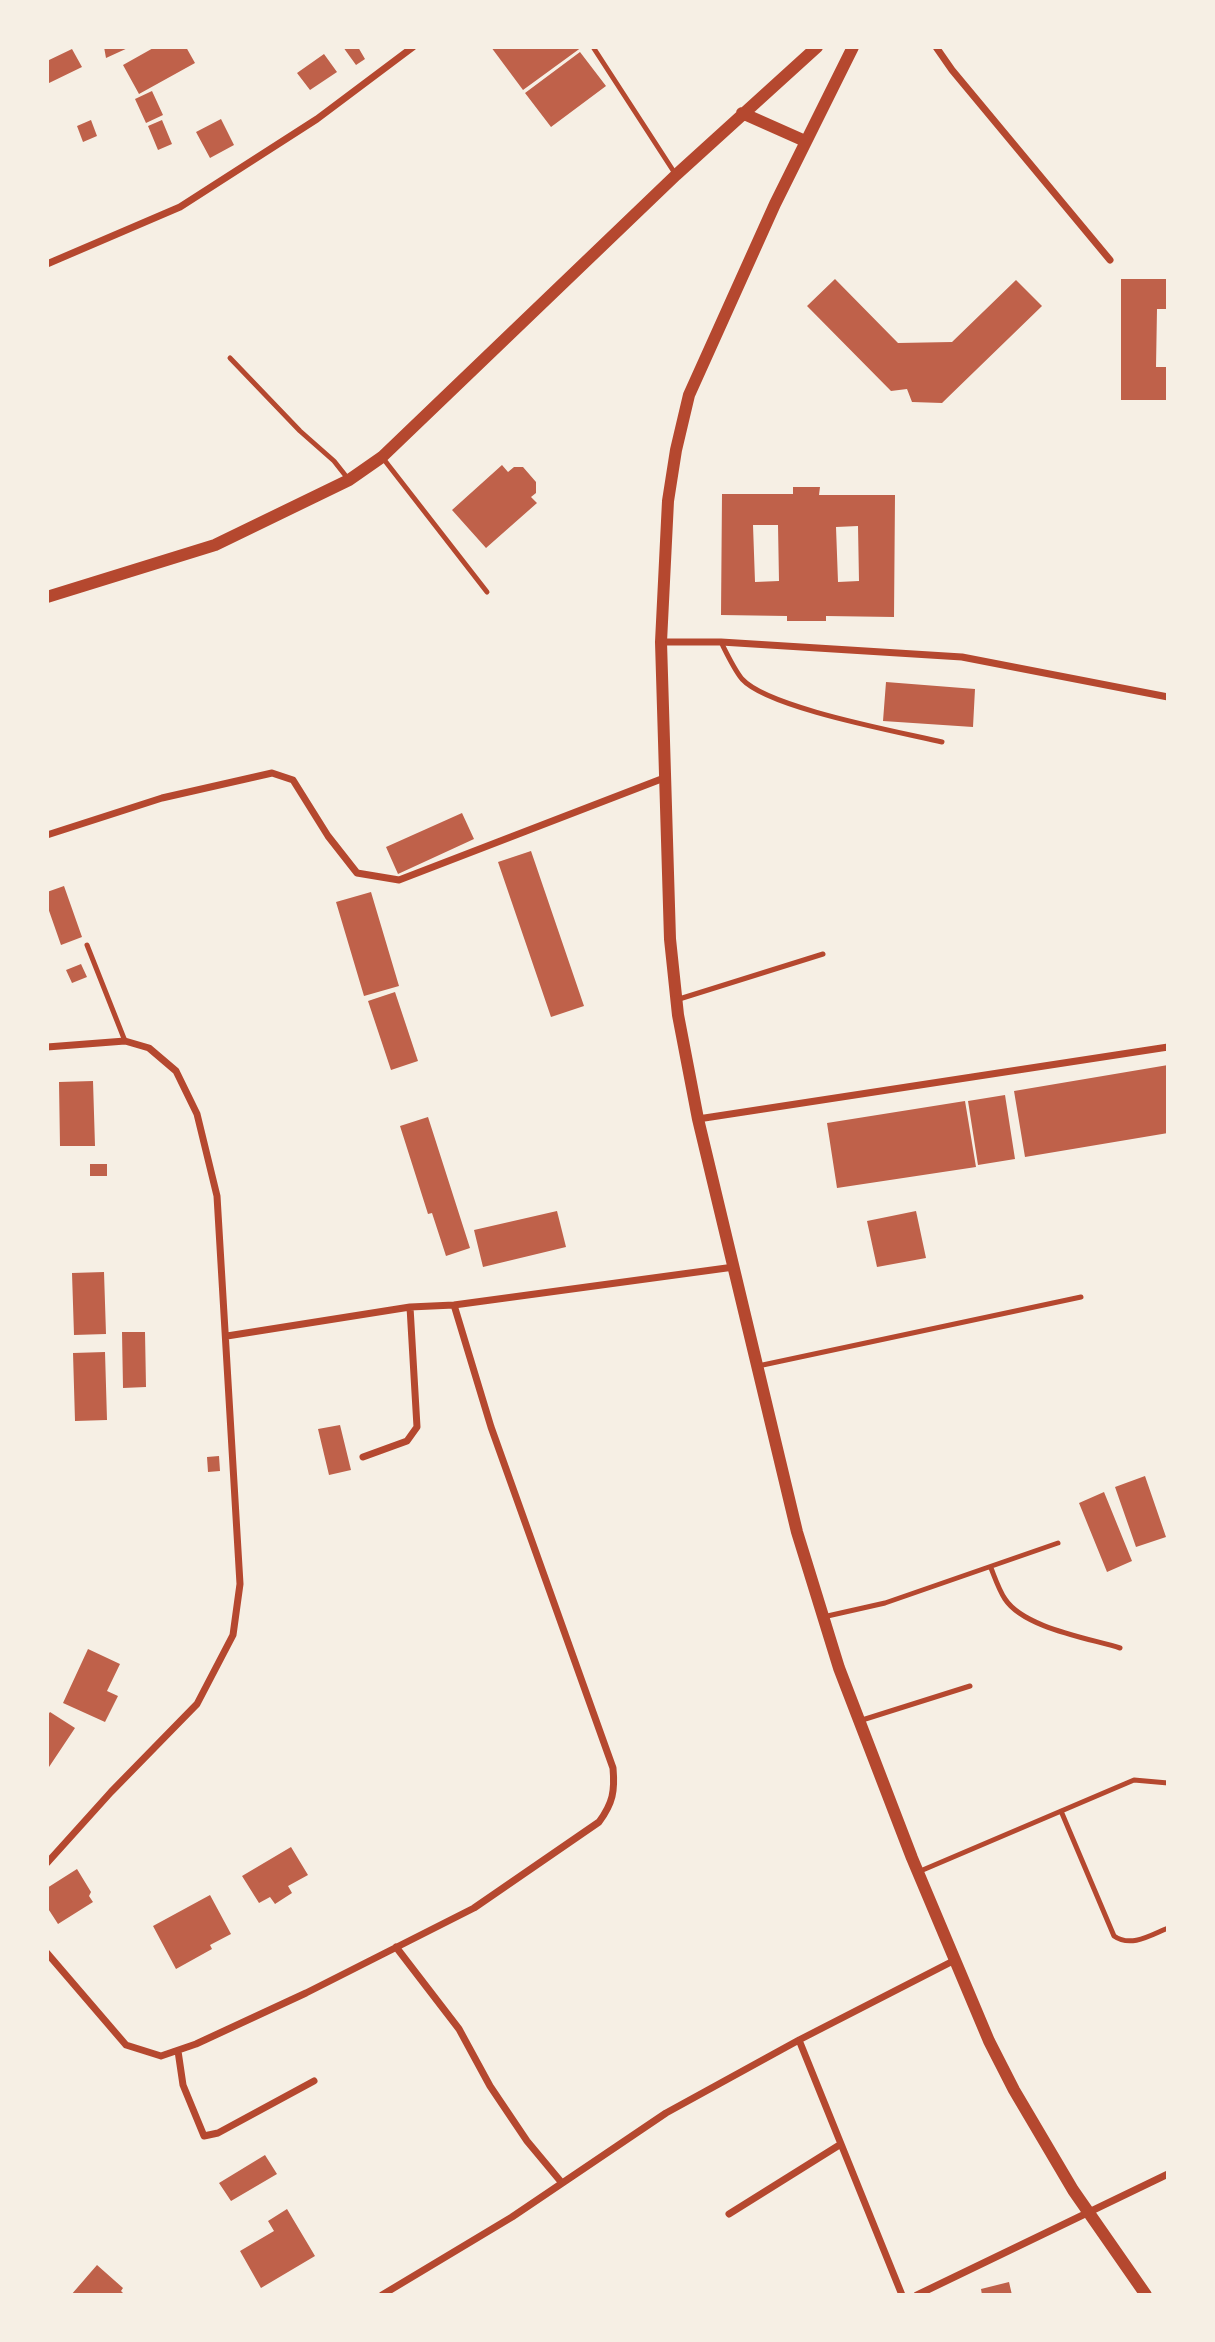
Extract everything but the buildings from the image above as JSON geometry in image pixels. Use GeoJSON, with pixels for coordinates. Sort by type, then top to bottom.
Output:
{"type":"FeatureCollection","features":[{"type":"Feature","properties":{"kind":"street"},"geometry":{"type":"LineString","coordinates":[[47,264],[180,207],[317,119],[413,47]]}},
{"type":"Feature","properties":{"kind":"street"},"geometry":{"type":"LineString","coordinates":[[853,47],[806,141],[689,395],[668,501],[662,642],[664,778],[670,939],[676,1000],[698,1119],[797,1532],[859,1721],[918,1872],[989,2041],[1014,2090],[1087,2212],[1146,2295]]}},
{"type":"Feature","properties":{"kind":"street"},"geometry":{"type":"LineString","coordinates":[[936,47],[952,70],[1110,260]]}},
{"type":"Feature","properties":{"kind":"street"},"geometry":{"type":"LineString","coordinates":[[47,597],[215,545],[349,480],[382,457],[676,175],[814,48]]}},
{"type":"Feature","properties":{"kind":"street"},"geometry":{"type":"LineString","coordinates":[[742,113],[806,141]]}},
{"type":"Feature","properties":{"kind":"street"},"geometry":{"type":"LineString","coordinates":[[662,642],[720,642],[962,657],[1168,697]]}},
{"type":"Feature","properties":{"kind":"street"},"geometry":{"type":"LineString","coordinates":[[47,835],[162,798],[272,773],[293,780],[328,836],[357,873],[399,880],[664,778]]}},
{"type":"Feature","properties":{"kind":"street"},"geometry":{"type":"LineString","coordinates":[[47,1047],[125,1041],[149,1048],[176,1071],[197,1114],[217,1196],[240,1584],[233,1635],[197,1704],[47,1863]]}},
{"type":"Feature","properties":{"kind":"street"},"geometry":{"type":"LineString","coordinates":[[698,1119],[1168,1047]]}},
{"type":"Feature","properties":{"kind":"street"},"geometry":{"type":"LineString","coordinates":[[227,1336],[410,1307],[454,1305],[735,1267]]}},
{"type":"Feature","properties":{"kind":"street"},"geometry":{"type":"LineString","coordinates":[[47,1953],[126,2045],[161,2056],[178,2051],[474,1908],[599,1822],[612,1805],[615,1787],[613,1768],[495,1440],[454,1305]]}},
{"type":"Feature","properties":{"kind":"street"},"geometry":{"type":"LineString","coordinates":[[363,1457],[407,1441],[417,1427],[410,1307]]}},
{"type":"Feature","properties":{"kind":"street"},"geometry":{"type":"LineString","coordinates":[[396,1947],[459,2029],[490,2086],[527,2141],[562,2183]]}},
{"type":"Feature","properties":{"kind":"street"},"geometry":{"type":"LineString","coordinates":[[382,2295],[512,2217],[666,2113],[799,2040],[955,1960]]}},
{"type":"Feature","properties":{"kind":"street"},"geometry":{"type":"LineString","coordinates":[[799,2040],[902,2295]]}},
{"type":"Feature","properties":{"kind":"street"},"geometry":{"type":"LineString","coordinates":[[178,2051],[183,2085],[204,2136],[218,2133],[314,2081]]}},
{"type":"Feature","properties":{"kind":"street"},"geometry":{"type":"LineString","coordinates":[[729,2214],[841,2144]]}},
{"type":"Feature","properties":{"kind":"street"},"geometry":{"type":"LineString","coordinates":[[917,2295],[1168,2174]]}},
{"type":"Feature","properties":{"kind":"lane"},"geometry":{"type":"LineString","coordinates":[[593,47],[676,175]]}},
{"type":"Feature","properties":{"kind":"lane"},"geometry":{"type":"LineString","coordinates":[[230,358],[300,431],[334,461],[349,480]]}},
{"type":"Feature","properties":{"kind":"lane"},"geometry":{"type":"LineString","coordinates":[[382,457],[487,592]]}},
{"type":"Feature","properties":{"kind":"lane"},"geometry":{"type":"LineString","coordinates":[[720,642],[743,679],[754,689],[812,712],[942,742]]}},
{"type":"Feature","properties":{"kind":"lane"},"geometry":{"type":"LineString","coordinates":[[87,945],[125,1041]]}},
{"type":"Feature","properties":{"kind":"lane"},"geometry":{"type":"LineString","coordinates":[[676,1000],[823,954]]}},
{"type":"Feature","properties":{"kind":"lane"},"geometry":{"type":"LineString","coordinates":[[758,1366],[1081,1297]]}},
{"type":"Feature","properties":{"kind":"lane"},"geometry":{"type":"LineString","coordinates":[[823,1617],[885,1603],[1058,1543]]}},
{"type":"Feature","properties":{"kind":"lane"},"geometry":{"type":"LineString","coordinates":[[991,1568],[1005,1599],[1016,1610],[1044,1626],[1120,1648]]}},
{"type":"Feature","properties":{"kind":"lane"},"geometry":{"type":"LineString","coordinates":[[859,1721],[970,1686]]}},
{"type":"Feature","properties":{"kind":"lane"},"geometry":{"type":"LineString","coordinates":[[918,1872],[1134,1780],[1168,1783]]}},
{"type":"Feature","properties":{"kind":"lane"},"geometry":{"type":"LineString","coordinates":[[1061,1811],[1114,1936],[1121,1941],[1132,1942],[1168,1928]]}}]}
